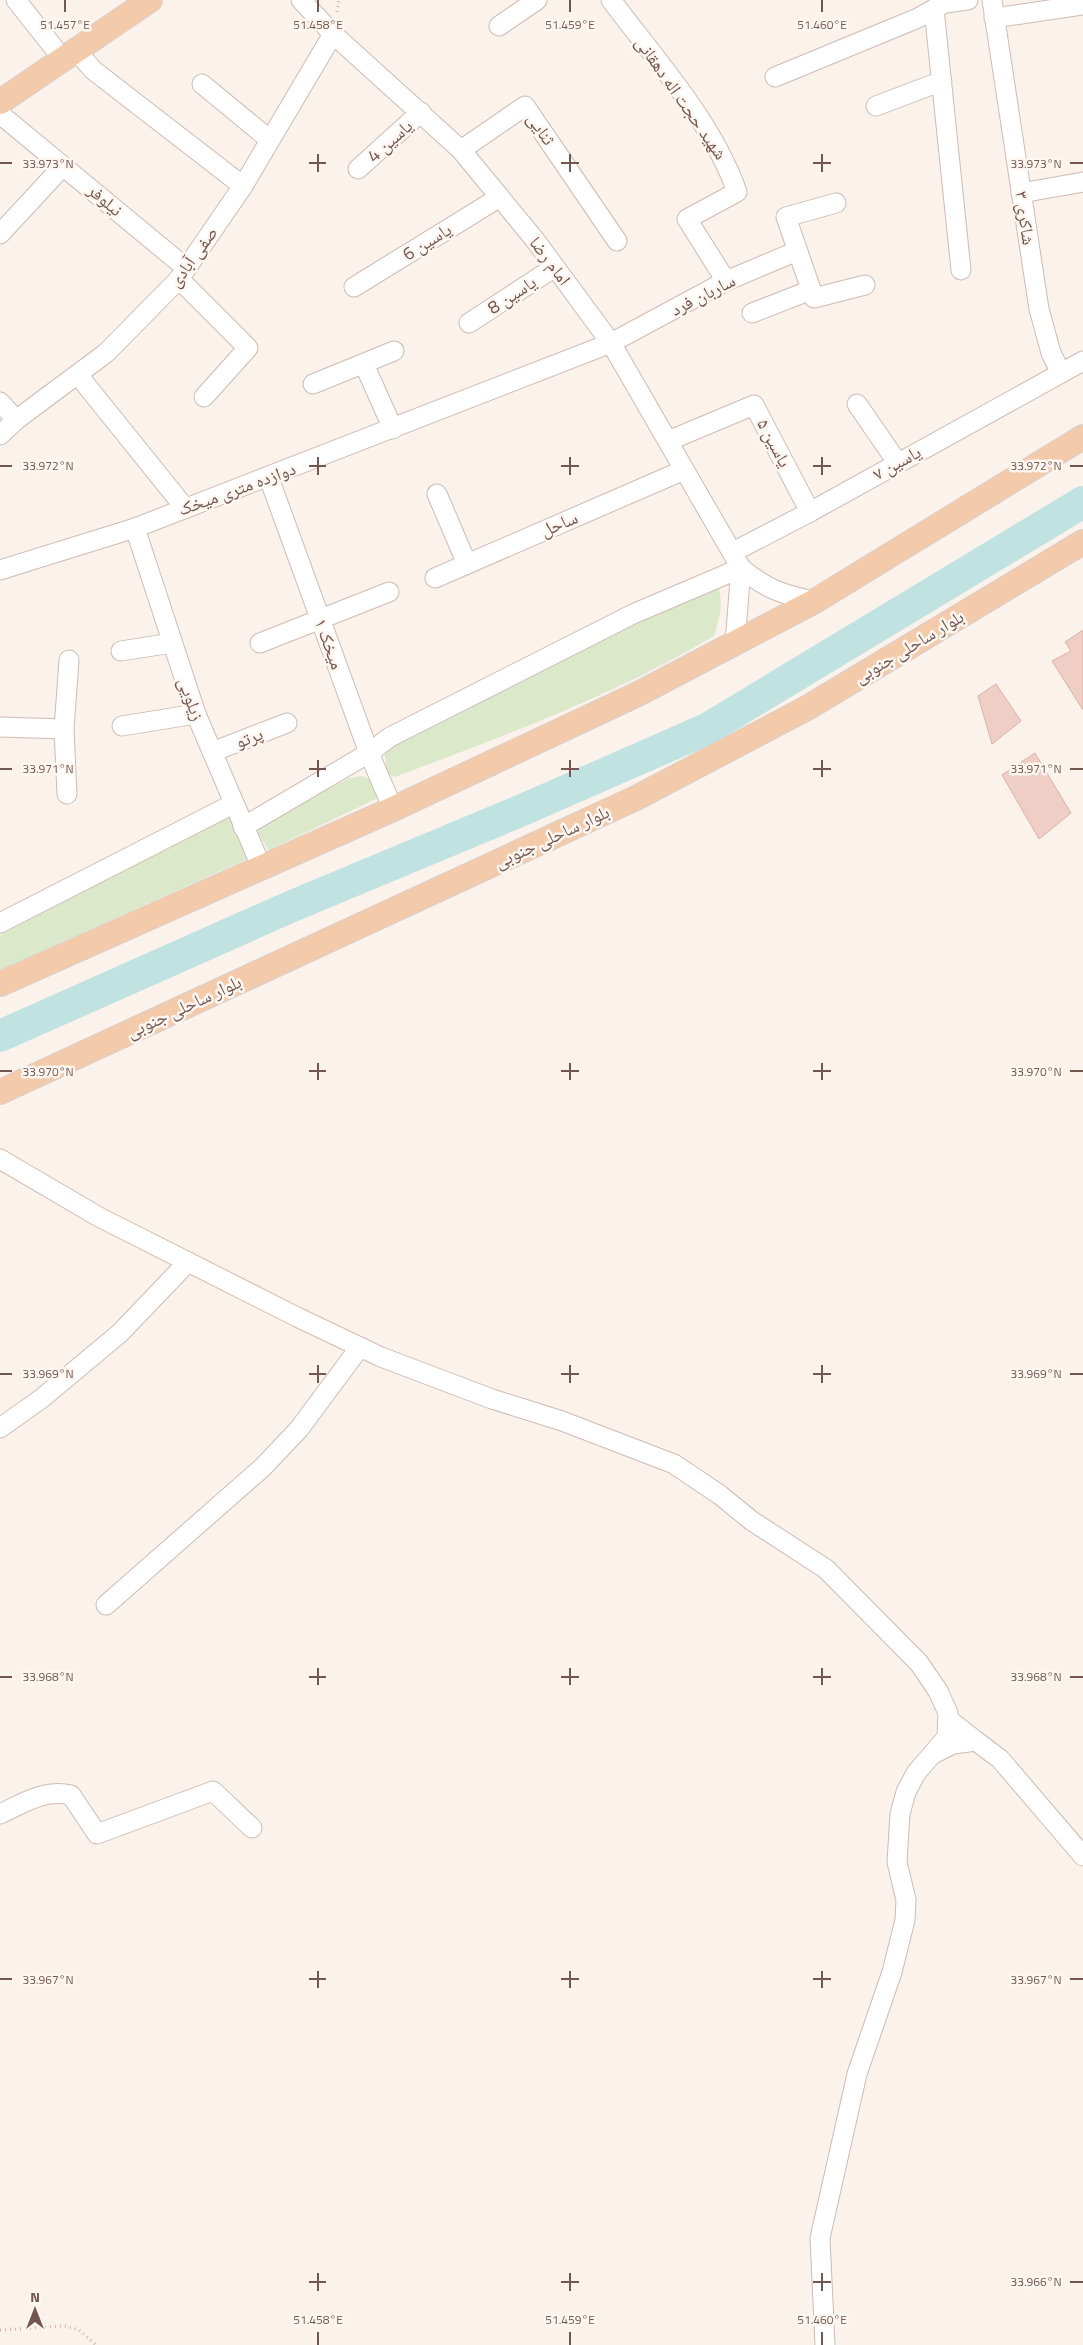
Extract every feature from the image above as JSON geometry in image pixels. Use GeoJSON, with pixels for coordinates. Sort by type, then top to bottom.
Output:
{"type":"FeatureCollection","features":[{"type":"Feature","properties":{"kind":"main road"},"geometry":{"type":"LineString","coordinates":[[0,102],[123,0]]}},
{"type":"Feature","properties":{"kind":"main road"},"geometry":{"type":"LineString","coordinates":[[0,86],[150,0]]}},
{"type":"Feature","properties":{"kind":"main road"},"geometry":{"type":"LineString","coordinates":[[0,984],[393,808],[638,694],[815,601],[1083,437]]}},
{"type":"Feature","properties":{"kind":"main road","name":"بلوار ساحلی جنوبی"},"geometry":{"type":"LineString","coordinates":[[0,1092],[636,798],[807,708],[1083,542]]}},
{"type":"Feature","properties":{"kind":"street"},"geometry":{"type":"LineString","coordinates":[[16,0],[65,49],[243,186]]}},
{"type":"Feature","properties":{"kind":"street","name":"امام رضا"},"geometry":{"type":"LineString","coordinates":[[301,0],[333,34],[422,112],[461,150],[555,267],[611,343],[737,560]]}},
{"type":"Feature","properties":{"kind":"street"},"geometry":{"type":"LineString","coordinates":[[499,26],[537,0]]}},
{"type":"Feature","properties":{"kind":"street","name":"شهید حجت اله دهقانی"},"geometry":{"type":"LineString","coordinates":[[611,0],[706,126],[729,167],[737,192],[687,220],[726,281]]}},
{"type":"Feature","properties":{"kind":"street"},"geometry":{"type":"LineString","coordinates":[[775,77],[918,18],[945,3],[968,0]]}},
{"type":"Feature","properties":{"kind":"street"},"geometry":{"type":"LineString","coordinates":[[993,9],[1083,5]]}},
{"type":"Feature","properties":{"kind":"street"},"geometry":{"type":"LineString","coordinates":[[934,9],[961,270]]}},
{"type":"Feature","properties":{"kind":"street","name":"شاکری ۳"},"geometry":{"type":"LineString","coordinates":[[993,9],[1039,309],[1052,353],[1061,373]]}},
{"type":"Feature","properties":{"kind":"street","name":"صفی آبادی"},"geometry":{"type":"LineString","coordinates":[[0,435],[16,420],[78,375],[131,329],[183,274],[243,186],[333,34]]}},
{"type":"Feature","properties":{"kind":"street"},"geometry":{"type":"LineString","coordinates":[[876,106],[942,81]]}},
{"type":"Feature","properties":{"kind":"street"},"geometry":{"type":"LineString","coordinates":[[202,84],[270,140]]}},
{"type":"Feature","properties":{"kind":"street","name":"ثنایی"},"geometry":{"type":"LineString","coordinates":[[461,150],[525,106],[617,241]]}},
{"type":"Feature","properties":{"kind":"street","name":"یاسین 4"},"geometry":{"type":"LineString","coordinates":[[358,169],[422,112]]}},
{"type":"Feature","properties":{"kind":"street","name":"نیلوفر"},"geometry":{"type":"LineString","coordinates":[[0,114],[63,166],[183,274],[248,348],[204,396]]}},
{"type":"Feature","properties":{"kind":"street"},"geometry":{"type":"LineString","coordinates":[[0,234],[63,166]]}},
{"type":"Feature","properties":{"kind":"street"},"geometry":{"type":"LineString","coordinates":[[1022,193],[1083,182]]}},
{"type":"Feature","properties":{"kind":"street","name":"یاسین 6"},"geometry":{"type":"LineString","coordinates":[[354,287],[500,197]]}},
{"type":"Feature","properties":{"kind":"street"},"geometry":{"type":"LineString","coordinates":[[836,203],[786,217],[797,251],[814,298],[865,284]]}},
{"type":"Feature","properties":{"kind":"street","name":"ساربان فرد"},"geometry":{"type":"LineString","coordinates":[[611,343],[726,281],[797,251]]}},
{"type":"Feature","properties":{"kind":"street","name":"یاسین 8"},"geometry":{"type":"LineString","coordinates":[[469,323],[555,267]]}},
{"type":"Feature","properties":{"kind":"street"},"geometry":{"type":"LineString","coordinates":[[752,313],[811,290]]}},
{"type":"Feature","properties":{"kind":"street","name":"دوازده متری میخک"},"geometry":{"type":"LineString","coordinates":[[0,570],[136,528],[269,478],[611,343]]}},
{"type":"Feature","properties":{"kind":"street"},"geometry":{"type":"LineString","coordinates":[[313,384],[394,351]]}},
{"type":"Feature","properties":{"kind":"street","name":"یاسین ۷"},"geometry":{"type":"LineString","coordinates":[[243,827],[369,752],[390,737],[737,560],[810,512],[897,462],[1083,361]]}},
{"type":"Feature","properties":{"kind":"street"},"geometry":{"type":"LineString","coordinates":[[364,364],[393,429]]}},
{"type":"Feature","properties":{"kind":"street"},"geometry":{"type":"LineString","coordinates":[[78,375],[185,508]]}},
{"type":"Feature","properties":{"kind":"street"},"geometry":{"type":"LineString","coordinates":[[0,402],[16,420]]}},
{"type":"Feature","properties":{"kind":"street"},"geometry":{"type":"LineString","coordinates":[[856,404],[897,462]]}},
{"type":"Feature","properties":{"kind":"street","name":"یاسین ۵"},"geometry":{"type":"LineString","coordinates":[[668,441],[754,405],[810,512]]}},
{"type":"Feature","properties":{"kind":"street","name":"ساحل"},"geometry":{"type":"LineString","coordinates":[[435,578],[684,470]]}},
{"type":"Feature","properties":{"kind":"street","name":"میخک ۱"},"geometry":{"type":"LineString","coordinates":[[269,478],[369,752],[393,808]]}},
{"type":"Feature","properties":{"kind":"street"},"geometry":{"type":"LineString","coordinates":[[437,494],[467,564]]}},
{"type":"Feature","properties":{"kind":"street","name":"زیلویی"},"geometry":{"type":"LineString","coordinates":[[136,528],[196,714],[261,866]]}},
{"type":"Feature","properties":{"kind":"street"},"geometry":{"type":"LineString","coordinates":[[737,560],[762,585],[783,595],[815,601]]}},
{"type":"Feature","properties":{"kind":"street"},"geometry":{"type":"LineString","coordinates":[[735,643],[737,560]]}},
{"type":"Feature","properties":{"kind":"street"},"geometry":{"type":"LineString","coordinates":[[260,643],[389,592]]}},
{"type":"Feature","properties":{"kind":"street"},"geometry":{"type":"LineString","coordinates":[[121,651],[172,643]]}},
{"type":"Feature","properties":{"kind":"street"},"geometry":{"type":"LineString","coordinates":[[67,794],[64,729],[69,660]]}},
{"type":"Feature","properties":{"kind":"street"},"geometry":{"type":"LineString","coordinates":[[122,726],[196,714]]}},
{"type":"Feature","properties":{"kind":"street","name":"پرتو"},"geometry":{"type":"LineString","coordinates":[[212,752],[287,723]]}},
{"type":"Feature","properties":{"kind":"street"},"geometry":{"type":"LineString","coordinates":[[0,727],[64,729]]}},
{"type":"Feature","properties":{"kind":"street"},"geometry":{"type":"LineString","coordinates":[[0,923],[233,804]]}},
{"type":"Feature","properties":{"kind":"street"},"geometry":{"type":"LineString","coordinates":[[0,1159],[99,1217],[360,1347],[492,1399],[562,1421],[674,1464],[720,1495],[752,1521],[826,1569],[919,1663],[938,1691],[948,1713],[947,1737],[916,1773],[906,1792],[900,1814],[897,1862],[906,1900],[905,1920],[892,1972],[857,2074],[820,2238],[825,2345]]}},
{"type":"Feature","properties":{"kind":"street"},"geometry":{"type":"LineString","coordinates":[[0,1428],[41,1399],[120,1333],[188,1262]]}},
{"type":"Feature","properties":{"kind":"street"},"geometry":{"type":"LineString","coordinates":[[106,1605],[263,1467],[299,1429],[360,1347]]}},
{"type":"Feature","properties":{"kind":"street"},"geometry":{"type":"LineString","coordinates":[[948,1719],[1000,1759],[1083,1856]]}},
{"type":"Feature","properties":{"kind":"street"},"geometry":{"type":"LineString","coordinates":[[934,1753],[953,1744],[976,1741]]}},
{"type":"Feature","properties":{"kind":"street"},"geometry":{"type":"LineString","coordinates":[[0,1814],[39,1795],[57,1792],[71,1795],[97,1834],[213,1791],[252,1828]]}},
{"type":"Feature","properties":{"kind":"path"},"geometry":{"type":"LineString","coordinates":[[0,2330],[65,2326],[80,2330],[96,2345]]}},
{"type":"Feature","properties":{"kind":"green space"},"geometry":{"type":"Polygon","coordinates":[[[717,583],[720,610],[714,636],[676,658],[558,714],[395,777],[387,773],[383,743],[547,667],[717,583]]]}},
{"type":"Feature","properties":{"kind":"green space"},"geometry":{"type":"Polygon","coordinates":[[[362,776],[369,779],[378,798],[269,850],[254,828],[349,778],[362,776]]]}},
{"type":"Feature","properties":{"kind":"green space"},"geometry":{"type":"Polygon","coordinates":[[[229,815],[247,859],[0,970],[0,935],[229,815]]]}},
{"type":"Feature","properties":{"kind":"building"},"geometry":{"type":"Polygon","coordinates":[[[1083,630],[1083,710],[1052,661],[1071,651],[1065,642],[1083,630]]]}},
{"type":"Feature","properties":{"kind":"building"},"geometry":{"type":"Polygon","coordinates":[[[996,684],[1021,721],[992,744],[978,696],[996,684]]]}},
{"type":"Feature","properties":{"kind":"building"},"geometry":{"type":"Polygon","coordinates":[[[1035,753],[1071,813],[1039,839],[1002,775],[1035,753]]]}},
{"type":"Feature","properties":{"kind":"waterway"},"geometry":{"type":"LineString","coordinates":[[0,1036],[290,907],[520,811],[707,729],[1083,502]]}}]}
